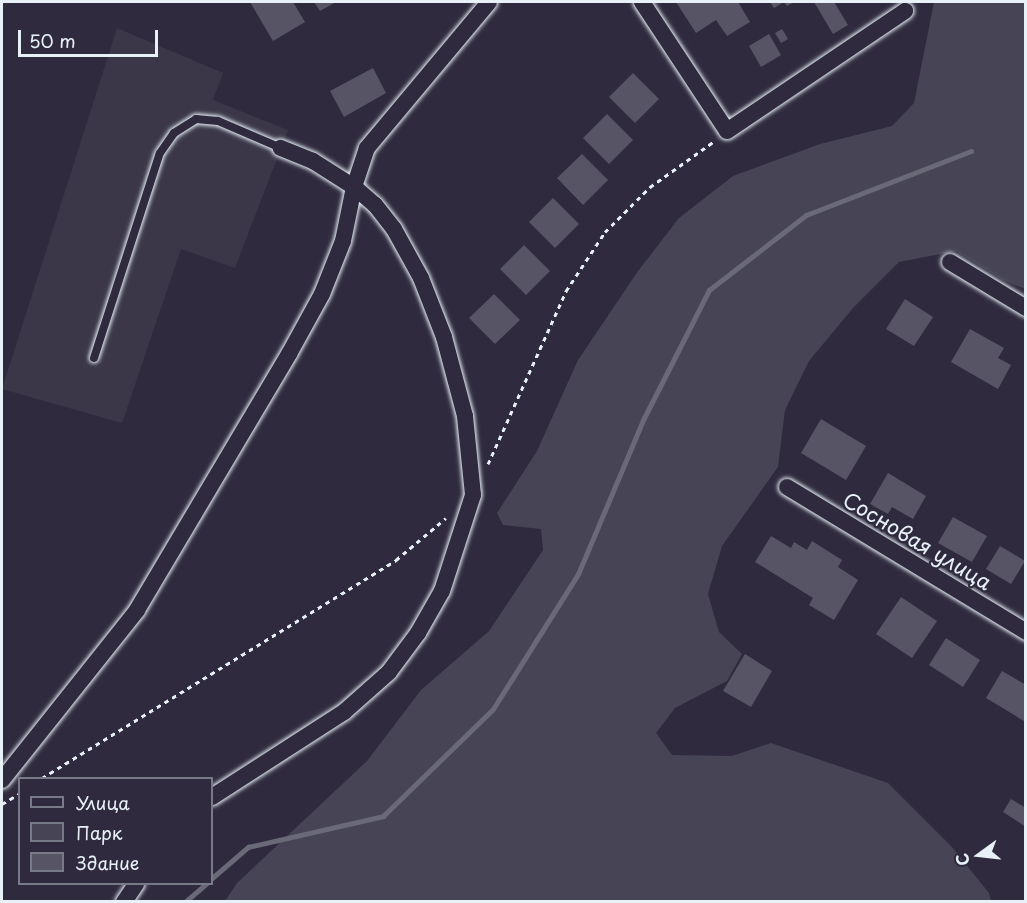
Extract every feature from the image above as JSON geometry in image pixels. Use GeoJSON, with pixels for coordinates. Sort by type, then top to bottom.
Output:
{"type":"FeatureCollection","features":[{"type":"Feature","properties":{"kind":"street"},"geometry":{"type":"LineString","coordinates":[[2,780],[137,610],[283,364],[322,294],[343,241],[354,186],[367,148],[489,2]]}},
{"type":"Feature","properties":{"kind":"street"},"geometry":{"type":"LineString","coordinates":[[642,2],[727,131],[905,11]]}},
{"type":"Feature","properties":{"kind":"street"},"geometry":{"type":"LineString","coordinates":[[213,796],[344,712],[389,672],[418,633],[442,591],[473,495],[465,416],[444,337],[421,278],[393,229],[375,205],[354,186],[313,161],[281,148]]}},
{"type":"Feature","properties":{"kind":"street"},"geometry":{"type":"LineString","coordinates":[[950,262],[1026,308]]}},
{"type":"Feature","properties":{"kind":"street","name":"Сосновая улица"},"geometry":{"type":"LineString","coordinates":[[787,487],[1026,632]]}},
{"type":"Feature","properties":{"kind":"street"},"geometry":{"type":"LineString","coordinates":[[124,902],[135,885]]}},
{"type":"Feature","properties":{"kind":"lane"},"geometry":{"type":"LineString","coordinates":[[94,358],[160,153],[174,134],[196,119],[218,121],[281,148]]}},
{"type":"Feature","properties":{"kind":"path"},"geometry":{"type":"LineString","coordinates":[[473,495],[527,381],[566,291],[605,232],[650,186],[727,131]]}},
{"type":"Feature","properties":{"kind":"path"},"geometry":{"type":"LineString","coordinates":[[44,777],[396,560],[447,517]]}},
{"type":"Feature","properties":{"kind":"path"},"geometry":{"type":"LineString","coordinates":[[2,804],[18,794]]}},
{"type":"Feature","properties":{"kind":"shaded area"},"geometry":{"type":"Polygon","coordinates":[[[117,28],[223,73],[213,100],[288,130],[235,268],[181,249],[122,423],[2,389],[117,28]]]}},
{"type":"Feature","properties":{"kind":"green space"},"geometry":{"type":"Polygon","coordinates":[[[934,2],[1025,2],[1025,289],[1003,280],[956,251],[899,262],[853,308],[809,361],[785,410],[778,467],[722,546],[708,594],[719,632],[742,654],[727,681],[675,708],[656,733],[672,755],[732,756],[771,743],[888,783],[952,847],[989,893],[991,901],[225,901],[237,883],[367,761],[421,690],[489,631],[543,550],[541,529],[503,525],[497,513],[537,451],[578,360],[638,271],[679,218],[733,176],[820,144],[892,126],[914,103],[934,2]]]}},
{"type":"Feature","properties":{"kind":"building"},"geometry":{"type":"Polygon","coordinates":[[[250,2],[293,2],[305,22],[273,41],[250,2]]]}},
{"type":"Feature","properties":{"kind":"building"},"geometry":{"type":"Polygon","coordinates":[[[314,2],[336,2],[320,11],[314,2]]]}},
{"type":"Feature","properties":{"kind":"building"},"geometry":{"type":"Polygon","coordinates":[[[676,2],[738,2],[750,22],[727,36],[716,20],[696,33],[676,2]]]}},
{"type":"Feature","properties":{"kind":"building"},"geometry":{"type":"Polygon","coordinates":[[[770,2],[784,2],[774,8],[770,2]]]}},
{"type":"Feature","properties":{"kind":"building"},"geometry":{"type":"Polygon","coordinates":[[[814,2],[834,2],[848,25],[833,34],[814,2]]]}},
{"type":"Feature","properties":{"kind":"building"},"geometry":{"type":"Polygon","coordinates":[[[782,29],[788,39],[781,43],[775,33],[782,29]]]}},
{"type":"Feature","properties":{"kind":"building"},"geometry":{"type":"Polygon","coordinates":[[[769,34],[781,55],[761,67],[749,46],[769,34]]]}},
{"type":"Feature","properties":{"kind":"building"},"geometry":{"type":"Polygon","coordinates":[[[373,68],[386,93],[344,117],[330,91],[373,68]]]}},
{"type":"Feature","properties":{"kind":"building"},"geometry":{"type":"Polygon","coordinates":[[[633,73],[659,99],[635,123],[609,97],[633,73]]]}},
{"type":"Feature","properties":{"kind":"building"},"geometry":{"type":"Polygon","coordinates":[[[607,114],[633,140],[609,164],[583,138],[607,114]]]}},
{"type":"Feature","properties":{"kind":"building"},"geometry":{"type":"Polygon","coordinates":[[[582,154],[608,180],[583,205],[557,178],[582,154]]]}},
{"type":"Feature","properties":{"kind":"building"},"geometry":{"type":"Polygon","coordinates":[[[553,198],[579,224],[555,248],[529,222],[553,198]]]}},
{"type":"Feature","properties":{"kind":"building"},"geometry":{"type":"Polygon","coordinates":[[[524,245],[550,271],[526,295],[500,269],[524,245]]]}},
{"type":"Feature","properties":{"kind":"building"},"geometry":{"type":"Polygon","coordinates":[[[494,294],[520,320],[495,344],[469,318],[494,294]]]}},
{"type":"Feature","properties":{"kind":"building"},"geometry":{"type":"Polygon","coordinates":[[[905,299],[933,317],[914,346],[886,329],[905,299]]]}},
{"type":"Feature","properties":{"kind":"building"},"geometry":{"type":"Polygon","coordinates":[[[970,329],[1004,348],[998,358],[1011,365],[998,389],[951,362],[970,329]]]}},
{"type":"Feature","properties":{"kind":"building"},"geometry":{"type":"Polygon","coordinates":[[[821,419],[866,446],[846,480],[801,453],[821,419]]]}},
{"type":"Feature","properties":{"kind":"building"},"geometry":{"type":"Polygon","coordinates":[[[888,473],[926,496],[913,519],[892,507],[888,514],[870,504],[888,473]]]}},
{"type":"Feature","properties":{"kind":"building"},"geometry":{"type":"Polygon","coordinates":[[[953,517],[987,536],[972,562],[938,543],[953,517]]]}},
{"type":"Feature","properties":{"kind":"building"},"geometry":{"type":"Polygon","coordinates":[[[771,536],[791,548],[794,542],[807,550],[812,541],[842,560],[838,567],[858,580],[834,620],[809,605],[813,598],[755,562],[771,536]]]}},
{"type":"Feature","properties":{"kind":"building"},"geometry":{"type":"Polygon","coordinates":[[[1000,546],[1025,561],[1011,584],[986,569],[1000,546]]]}},
{"type":"Feature","properties":{"kind":"building"},"geometry":{"type":"Polygon","coordinates":[[[901,597],[937,621],[912,658],[876,634],[901,597]]]}},
{"type":"Feature","properties":{"kind":"building"},"geometry":{"type":"Polygon","coordinates":[[[946,638],[980,660],[963,687],[929,665],[946,638]]]}},
{"type":"Feature","properties":{"kind":"building"},"geometry":{"type":"Polygon","coordinates":[[[745,654],[772,671],[751,707],[723,691],[745,654]]]}},
{"type":"Feature","properties":{"kind":"building"},"geometry":{"type":"Polygon","coordinates":[[[1002,671],[1026,685],[1024,721],[986,698],[1002,671]]]}},
{"type":"Feature","properties":{"kind":"building"},"geometry":{"type":"Polygon","coordinates":[[[1011,799],[1026,808],[1026,827],[1003,812],[1011,799]]]}},
{"type":"Feature","properties":{"kind":"waterway"},"geometry":{"type":"LineString","coordinates":[[213,877],[248,847],[383,816],[493,709],[578,574],[644,418],[709,290],[806,215],[971,151]]}},
{"type":"Feature","properties":{"kind":"waterway"},"geometry":{"type":"LineString","coordinates":[[185,902],[205,885]]}}]}
